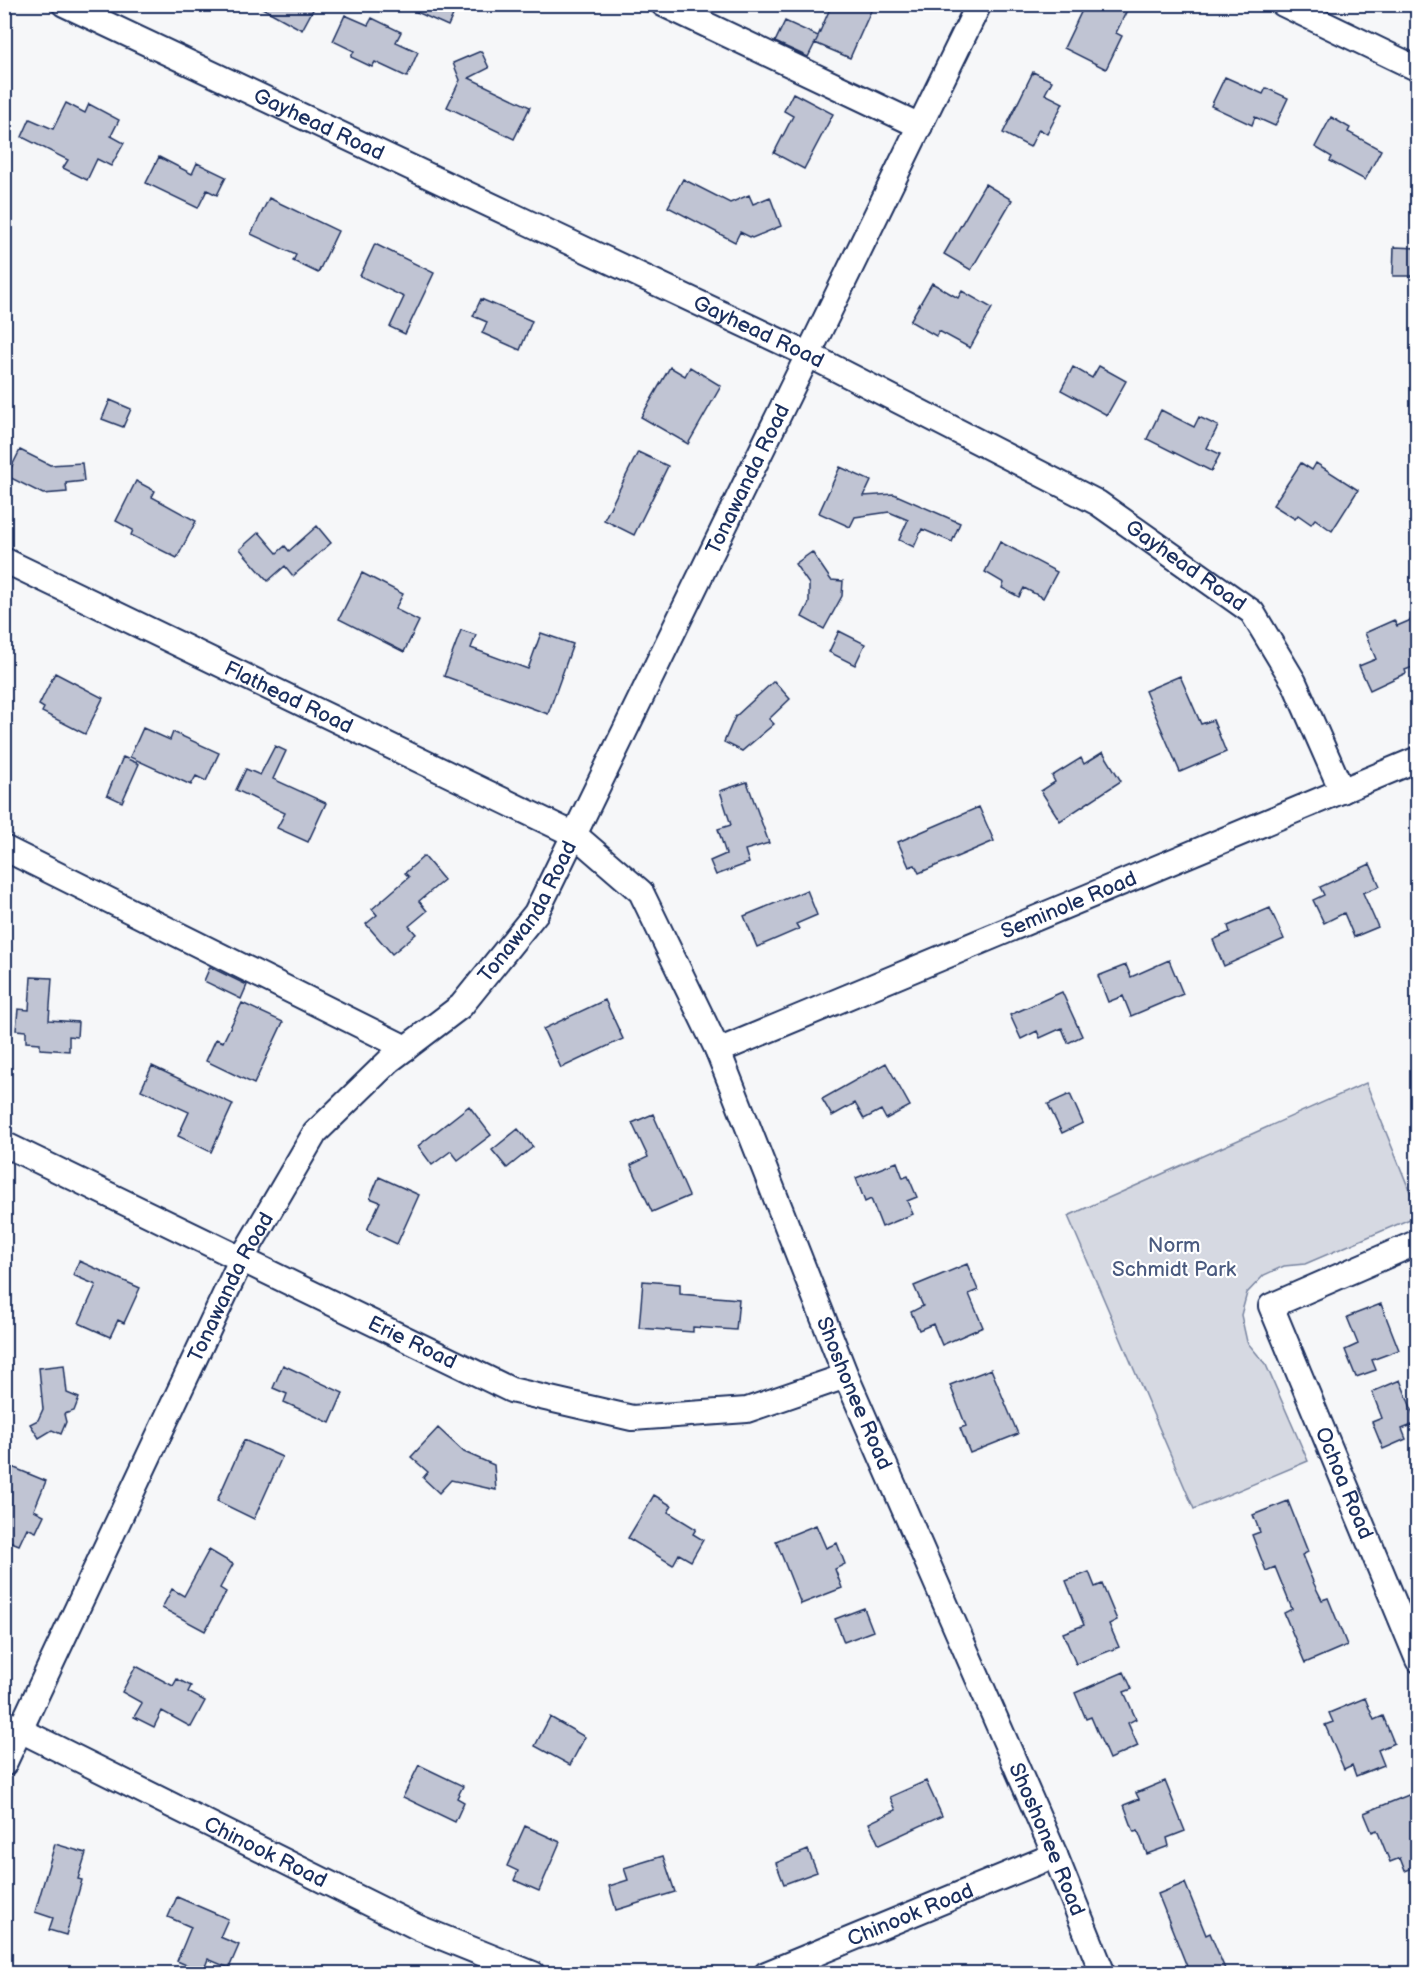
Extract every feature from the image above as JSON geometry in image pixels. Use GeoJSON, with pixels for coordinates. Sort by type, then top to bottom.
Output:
{"type":"FeatureCollection","features":[{"type":"Feature","properties":{"kind":"street","name":"Gayhead Road"},"geometry":{"type":"LineString","coordinates":[[64,4],[809,355],[1098,503],[1252,612],[1294,682],[1342,791]]}},
{"type":"Feature","properties":{"kind":"street"},"geometry":{"type":"LineString","coordinates":[[663,4],[920,126]]}},
{"type":"Feature","properties":{"kind":"street","name":"Tonawanda Road"},"geometry":{"type":"LineString","coordinates":[[4,1764],[12,1726],[242,1258],[315,1133],[406,1048],[461,1006],[536,913],[979,4]]}},
{"type":"Feature","properties":{"kind":"street"},"geometry":{"type":"LineString","coordinates":[[1282,4],[1418,69]]}},
{"type":"Feature","properties":{"kind":"street","name":"Flathead Road"},"geometry":{"type":"LineString","coordinates":[[4,560],[575,835]]}},
{"type":"Feature","properties":{"kind":"street","name":"Seminole Road"},"geometry":{"type":"LineString","coordinates":[[718,1051],[1418,759]]}},
{"type":"Feature","properties":{"kind":"street","name":"Shoshonee Road"},"geometry":{"type":"LineString","coordinates":[[575,835],[641,892],[718,1051],[846,1376],[1055,1855],[1103,1974]]}},
{"type":"Feature","properties":{"kind":"street"},"geometry":{"type":"LineString","coordinates":[[4,848],[406,1048]]}},
{"type":"Feature","properties":{"kind":"street","name":"Erie Road"},"geometry":{"type":"LineString","coordinates":[[4,1144],[511,1390],[632,1418],[747,1410],[846,1376]]}},
{"type":"Feature","properties":{"kind":"street","name":"Ochoa Road"},"geometry":{"type":"LineString","coordinates":[[1418,1242],[1271,1306],[1418,1659]]}},
{"type":"Feature","properties":{"kind":"street","name":"Chinook Road"},"geometry":{"type":"LineString","coordinates":[[12,1726],[419,1928],[533,1974]]}},
{"type":"Feature","properties":{"kind":"street","name":"Chinook Road"},"geometry":{"type":"LineString","coordinates":[[766,1974],[1055,1855]]}},
{"type":"Feature","properties":{"kind":"green space","name":"Norm Schmidt Park"},"geometry":{"type":"Polygon","coordinates":[[[1366,1083],[1417,1209],[1417,1216],[1305,1264],[1284,1266],[1264,1275],[1247,1293],[1241,1315],[1247,1342],[1266,1365],[1308,1461],[1194,1509],[1068,1216],[1366,1083]]]}},
{"type":"Feature","properties":{"kind":"building"},"geometry":{"type":"Polygon","coordinates":[[[255,4],[316,4],[302,30],[255,4]]]}},
{"type":"Feature","properties":{"kind":"building"},"geometry":{"type":"Polygon","coordinates":[[[399,4],[458,4],[448,26],[399,4]]]}},
{"type":"Feature","properties":{"kind":"building"},"geometry":{"type":"Polygon","coordinates":[[[832,4],[874,4],[850,58],[815,43],[808,57],[775,42],[785,21],[818,36],[832,4]]]}},
{"type":"Feature","properties":{"kind":"building"},"geometry":{"type":"Polygon","coordinates":[[[1085,4],[1130,4],[1116,33],[1122,36],[1106,69],[1064,48],[1085,4]]]}},
{"type":"Feature","properties":{"kind":"building"},"geometry":{"type":"Polygon","coordinates":[[[345,15],[368,25],[372,18],[401,32],[396,42],[418,52],[407,77],[375,62],[372,67],[351,57],[354,51],[333,41],[345,15]]]}},
{"type":"Feature","properties":{"kind":"building"},"geometry":{"type":"Polygon","coordinates":[[[481,51],[489,68],[469,78],[530,107],[514,139],[447,107],[460,80],[453,63],[481,51]]]}},
{"type":"Feature","properties":{"kind":"building"},"geometry":{"type":"Polygon","coordinates":[[[1033,72],[1052,81],[1045,94],[1063,103],[1047,134],[1039,129],[1030,147],[1003,133],[1033,72]]]}},
{"type":"Feature","properties":{"kind":"building"},"geometry":{"type":"Polygon","coordinates":[[[1225,77],[1263,94],[1266,88],[1288,98],[1275,126],[1255,117],[1252,125],[1211,106],[1225,77]]]}},
{"type":"Feature","properties":{"kind":"building"},"geometry":{"type":"Polygon","coordinates":[[[793,93],[833,114],[804,169],[774,153],[793,116],[784,111],[793,93]]]}},
{"type":"Feature","properties":{"kind":"building"},"geometry":{"type":"Polygon","coordinates":[[[66,103],[85,113],[89,104],[119,120],[111,136],[124,143],[111,166],[97,159],[87,180],[63,168],[68,160],[22,137],[30,119],[53,129],[66,103]]]}},
{"type":"Feature","properties":{"kind":"building"},"geometry":{"type":"Polygon","coordinates":[[[1331,117],[1350,128],[1348,132],[1381,150],[1365,180],[1330,161],[1332,157],[1315,147],[1331,117]]]}},
{"type":"Feature","properties":{"kind":"building"},"geometry":{"type":"Polygon","coordinates":[[[159,157],[192,174],[197,163],[226,177],[217,195],[207,190],[198,208],[146,183],[159,157]]]}},
{"type":"Feature","properties":{"kind":"building"},"geometry":{"type":"Polygon","coordinates":[[[683,179],[730,203],[749,195],[753,204],[770,197],[781,226],[752,238],[740,232],[735,242],[668,207],[683,179]]]}},
{"type":"Feature","properties":{"kind":"building"},"geometry":{"type":"Polygon","coordinates":[[[985,184],[1012,200],[971,270],[944,254],[985,184]]]}},
{"type":"Feature","properties":{"kind":"building"},"geometry":{"type":"Polygon","coordinates":[[[269,198],[338,231],[318,273],[293,261],[296,255],[251,234],[269,198]]]}},
{"type":"Feature","properties":{"kind":"building"},"geometry":{"type":"Polygon","coordinates":[[[375,244],[434,273],[405,334],[390,327],[404,297],[360,276],[375,244]]]}},
{"type":"Feature","properties":{"kind":"building"},"geometry":{"type":"Polygon","coordinates":[[[1394,247],[1418,248],[1418,276],[1393,276],[1394,247]]]}},
{"type":"Feature","properties":{"kind":"building"},"geometry":{"type":"Polygon","coordinates":[[[932,283],[958,298],[962,291],[992,308],[970,348],[939,331],[936,336],[910,321],[932,283]]]}},
{"type":"Feature","properties":{"kind":"building"},"geometry":{"type":"Polygon","coordinates":[[[481,299],[532,321],[520,350],[482,333],[487,322],[473,316],[481,299]]]}},
{"type":"Feature","properties":{"kind":"building"},"geometry":{"type":"Polygon","coordinates":[[[1099,366],[1126,381],[1107,415],[1061,390],[1073,367],[1092,378],[1099,366]]]}},
{"type":"Feature","properties":{"kind":"building"},"geometry":{"type":"Polygon","coordinates":[[[670,367],[685,376],[690,367],[721,386],[688,444],[641,417],[670,367]]]}},
{"type":"Feature","properties":{"kind":"building"},"geometry":{"type":"Polygon","coordinates":[[[110,400],[131,409],[123,427],[102,419],[110,400]]]}},
{"type":"Feature","properties":{"kind":"building"},"geometry":{"type":"Polygon","coordinates":[[[1161,410],[1194,427],[1199,417],[1218,426],[1207,448],[1220,454],[1211,471],[1147,439],[1161,410]]]}},
{"type":"Feature","properties":{"kind":"building"},"geometry":{"type":"Polygon","coordinates":[[[20,450],[50,465],[82,463],[84,481],[66,483],[67,492],[43,494],[7,476],[20,450]]]}},
{"type":"Feature","properties":{"kind":"building"},"geometry":{"type":"Polygon","coordinates":[[[638,452],[668,466],[634,535],[604,520],[638,452]]]}},
{"type":"Feature","properties":{"kind":"building"},"geometry":{"type":"Polygon","coordinates":[[[1301,463],[1312,470],[1316,463],[1358,490],[1332,531],[1315,519],[1311,524],[1298,515],[1295,519],[1273,505],[1301,463]]]}},
{"type":"Feature","properties":{"kind":"building"},"geometry":{"type":"Polygon","coordinates":[[[840,467],[871,481],[864,496],[894,494],[960,523],[952,542],[922,529],[914,547],[899,540],[908,520],[889,512],[855,517],[850,527],[819,513],[840,467]]]}},
{"type":"Feature","properties":{"kind":"building"},"geometry":{"type":"Polygon","coordinates":[[[136,481],[155,491],[152,497],[196,521],[177,558],[131,535],[133,530],[116,521],[136,481]]]}},
{"type":"Feature","properties":{"kind":"building"},"geometry":{"type":"Polygon","coordinates":[[[317,526],[331,543],[293,576],[285,566],[268,581],[240,549],[259,532],[277,553],[285,546],[289,551],[317,526]]]}},
{"type":"Feature","properties":{"kind":"building"},"geometry":{"type":"Polygon","coordinates":[[[1000,542],[1057,572],[1043,598],[1024,588],[1019,597],[1002,588],[1004,583],[985,572],[1000,542]]]}},
{"type":"Feature","properties":{"kind":"building"},"geometry":{"type":"Polygon","coordinates":[[[812,552],[831,580],[843,581],[842,596],[824,629],[802,617],[809,603],[809,584],[795,564],[812,552]]]}},
{"type":"Feature","properties":{"kind":"building"},"geometry":{"type":"Polygon","coordinates":[[[362,573],[403,594],[395,609],[419,621],[404,652],[339,619],[362,573]]]}},
{"type":"Feature","properties":{"kind":"building"},"geometry":{"type":"Polygon","coordinates":[[[1418,617],[1418,665],[1370,690],[1359,666],[1376,659],[1365,633],[1394,620],[1397,626],[1418,617]]]}},
{"type":"Feature","properties":{"kind":"building"},"geometry":{"type":"Polygon","coordinates":[[[461,630],[476,635],[471,648],[528,669],[541,633],[573,644],[548,714],[444,676],[461,630]]]}},
{"type":"Feature","properties":{"kind":"building"},"geometry":{"type":"Polygon","coordinates":[[[839,631],[865,644],[855,665],[829,652],[839,631]]]}},
{"type":"Feature","properties":{"kind":"building"},"geometry":{"type":"Polygon","coordinates":[[[55,673],[103,698],[85,734],[42,712],[44,708],[39,705],[55,673]]]}},
{"type":"Feature","properties":{"kind":"building"},"geometry":{"type":"Polygon","coordinates":[[[1180,676],[1201,724],[1213,720],[1226,752],[1180,772],[1145,691],[1180,676]]]}},
{"type":"Feature","properties":{"kind":"building"},"geometry":{"type":"Polygon","coordinates":[[[774,681],[790,699],[769,719],[774,724],[742,751],[724,742],[735,717],[774,681]]]}},
{"type":"Feature","properties":{"kind":"building"},"geometry":{"type":"Polygon","coordinates":[[[143,728],[170,740],[173,732],[219,753],[206,781],[196,776],[191,785],[130,757],[143,728]]]}},
{"type":"Feature","properties":{"kind":"building"},"geometry":{"type":"Polygon","coordinates":[[[275,746],[286,751],[273,779],[326,803],[308,842],[277,828],[285,813],[236,790],[246,769],[260,775],[275,746]]]}},
{"type":"Feature","properties":{"kind":"building"},"geometry":{"type":"Polygon","coordinates":[[[1103,752],[1121,781],[1060,821],[1041,791],[1055,782],[1052,776],[1081,758],[1084,764],[1103,752]]]}},
{"type":"Feature","properties":{"kind":"building"},"geometry":{"type":"Polygon","coordinates":[[[123,757],[139,764],[122,802],[107,795],[123,757]]]}},
{"type":"Feature","properties":{"kind":"building"},"geometry":{"type":"Polygon","coordinates":[[[747,782],[769,843],[745,850],[749,863],[716,875],[710,861],[726,854],[718,829],[731,825],[720,791],[747,782]]]}},
{"type":"Feature","properties":{"kind":"building"},"geometry":{"type":"Polygon","coordinates":[[[979,807],[994,841],[919,873],[915,865],[909,867],[898,842],[979,807]]]}},
{"type":"Feature","properties":{"kind":"building"},"geometry":{"type":"Polygon","coordinates":[[[424,856],[444,880],[419,901],[427,911],[409,926],[416,934],[392,954],[366,924],[377,915],[372,909],[409,877],[405,873],[424,856]]]}},
{"type":"Feature","properties":{"kind":"building"},"geometry":{"type":"Polygon","coordinates":[[[1370,864],[1380,886],[1363,893],[1378,927],[1354,937],[1344,913],[1324,923],[1313,900],[1324,895],[1320,887],[1370,864]]]}},
{"type":"Feature","properties":{"kind":"building"},"geometry":{"type":"Polygon","coordinates":[[[807,890],[817,915],[796,924],[799,929],[757,947],[744,916],[807,890]]]}},
{"type":"Feature","properties":{"kind":"building"},"geometry":{"type":"Polygon","coordinates":[[[1270,908],[1284,939],[1224,966],[1213,940],[1230,932],[1228,926],[1270,908]]]}},
{"type":"Feature","properties":{"kind":"building"},"geometry":{"type":"Polygon","coordinates":[[[1169,960],[1183,994],[1131,1016],[1123,996],[1108,1002],[1098,976],[1126,965],[1131,977],[1169,960]]]}},
{"type":"Feature","properties":{"kind":"building"},"geometry":{"type":"Polygon","coordinates":[[[210,967],[247,985],[241,999],[204,981],[210,967]]]}},
{"type":"Feature","properties":{"kind":"building"},"geometry":{"type":"Polygon","coordinates":[[[31,977],[52,978],[49,1020],[78,1022],[77,1037],[69,1036],[69,1051],[40,1049],[40,1043],[26,1042],[26,1031],[16,1030],[18,1009],[29,1010],[31,977]]]}},
{"type":"Feature","properties":{"kind":"building"},"geometry":{"type":"Polygon","coordinates":[[[1062,992],[1082,1036],[1068,1043],[1062,1028],[1040,1038],[1037,1031],[1021,1039],[1010,1015],[1062,992]]]}},
{"type":"Feature","properties":{"kind":"building"},"geometry":{"type":"Polygon","coordinates":[[[605,1000],[623,1039],[561,1068],[543,1029],[605,1000]]]}},
{"type":"Feature","properties":{"kind":"building"},"geometry":{"type":"Polygon","coordinates":[[[242,1003],[283,1022],[254,1084],[206,1061],[216,1039],[223,1042],[242,1003]]]}},
{"type":"Feature","properties":{"kind":"building"},"geometry":{"type":"Polygon","coordinates":[[[886,1063],[910,1106],[886,1119],[881,1110],[864,1119],[855,1103],[832,1116],[822,1099],[886,1063]]]}},
{"type":"Feature","properties":{"kind":"building"},"geometry":{"type":"Polygon","coordinates":[[[152,1066],[233,1104],[211,1152],[178,1136],[189,1112],[141,1090],[152,1066]]]}},
{"type":"Feature","properties":{"kind":"building"},"geometry":{"type":"Polygon","coordinates":[[[1070,1094],[1083,1123],[1062,1133],[1048,1104],[1070,1094]]]}},
{"type":"Feature","properties":{"kind":"building"},"geometry":{"type":"Polygon","coordinates":[[[469,1106],[491,1135],[458,1160],[451,1151],[432,1165],[418,1146],[469,1106]]]}},
{"type":"Feature","properties":{"kind":"building"},"geometry":{"type":"Polygon","coordinates":[[[653,1114],[689,1196],[652,1212],[631,1165],[648,1157],[632,1123],[653,1114]]]}},
{"type":"Feature","properties":{"kind":"building"},"geometry":{"type":"Polygon","coordinates":[[[518,1129],[533,1147],[507,1168],[492,1150],[518,1129]]]}},
{"type":"Feature","properties":{"kind":"building"},"geometry":{"type":"Polygon","coordinates":[[[897,1162],[903,1178],[908,1176],[917,1197],[907,1201],[913,1214],[882,1227],[871,1199],[865,1202],[856,1178],[897,1162]]]}},
{"type":"Feature","properties":{"kind":"building"},"geometry":{"type":"Polygon","coordinates":[[[379,1177],[419,1195],[397,1244],[367,1230],[380,1202],[370,1198],[379,1177]]]}},
{"type":"Feature","properties":{"kind":"building"},"geometry":{"type":"Polygon","coordinates":[[[79,1261],[140,1288],[124,1323],[118,1320],[110,1337],[79,1323],[96,1285],[73,1275],[79,1261]]]}},
{"type":"Feature","properties":{"kind":"building"},"geometry":{"type":"Polygon","coordinates":[[[967,1264],[978,1290],[969,1294],[983,1327],[942,1345],[933,1324],[919,1330],[911,1312],[923,1306],[914,1286],[967,1264]]]}},
{"type":"Feature","properties":{"kind":"building"},"geometry":{"type":"Polygon","coordinates":[[[643,1281],[680,1284],[680,1294],[739,1299],[736,1330],[693,1327],[693,1332],[639,1328],[643,1281]]]}},
{"type":"Feature","properties":{"kind":"building"},"geometry":{"type":"Polygon","coordinates":[[[1381,1304],[1399,1350],[1372,1360],[1376,1370],[1356,1377],[1345,1350],[1358,1344],[1347,1317],[1381,1304]]]}},
{"type":"Feature","properties":{"kind":"building"},"geometry":{"type":"Polygon","coordinates":[[[64,1365],[67,1393],[79,1398],[74,1411],[64,1414],[66,1422],[61,1434],[52,1430],[39,1438],[30,1424],[38,1420],[43,1409],[39,1368],[64,1365]]]}},
{"type":"Feature","properties":{"kind":"building"},"geometry":{"type":"Polygon","coordinates":[[[283,1365],[343,1393],[330,1423],[284,1402],[287,1394],[273,1388],[283,1365]]]}},
{"type":"Feature","properties":{"kind":"building"},"geometry":{"type":"Polygon","coordinates":[[[991,1369],[1018,1434],[970,1453],[960,1428],[966,1426],[950,1385],[991,1369]]]}},
{"type":"Feature","properties":{"kind":"building"},"geometry":{"type":"Polygon","coordinates":[[[1400,1380],[1417,1423],[1402,1429],[1406,1439],[1383,1449],[1372,1422],[1382,1418],[1372,1392],[1400,1380]]]}},
{"type":"Feature","properties":{"kind":"building"},"geometry":{"type":"Polygon","coordinates":[[[438,1428],[464,1452],[494,1465],[496,1490],[451,1480],[439,1493],[423,1478],[428,1472],[411,1457],[438,1428]]]}},
{"type":"Feature","properties":{"kind":"building"},"geometry":{"type":"Polygon","coordinates":[[[244,1440],[282,1457],[254,1519],[217,1501],[244,1440]]]}},
{"type":"Feature","properties":{"kind":"building"},"geometry":{"type":"Polygon","coordinates":[[[12,1467],[46,1481],[34,1510],[44,1515],[36,1532],[27,1528],[19,1545],[4,1539],[4,1483],[12,1467]]]}},
{"type":"Feature","properties":{"kind":"building"},"geometry":{"type":"Polygon","coordinates":[[[654,1495],[672,1506],[668,1512],[696,1529],[693,1534],[703,1540],[691,1561],[679,1554],[673,1565],[628,1538],[654,1495]]]}},
{"type":"Feature","properties":{"kind":"building"},"geometry":{"type":"Polygon","coordinates":[[[1288,1501],[1308,1552],[1302,1555],[1322,1600],[1328,1598],[1347,1645],[1305,1663],[1284,1613],[1292,1609],[1275,1567],[1266,1571],[1252,1535],[1260,1532],[1253,1515],[1288,1501]]]}},
{"type":"Feature","properties":{"kind":"building"},"geometry":{"type":"Polygon","coordinates":[[[816,1525],[826,1548],[837,1543],[845,1564],[835,1569],[842,1588],[801,1604],[776,1541],[816,1525]]]}},
{"type":"Feature","properties":{"kind":"building"},"geometry":{"type":"Polygon","coordinates":[[[209,1550],[233,1564],[220,1588],[226,1592],[205,1631],[162,1608],[172,1589],[184,1596],[209,1550]]]}},
{"type":"Feature","properties":{"kind":"building"},"geometry":{"type":"Polygon","coordinates":[[[1089,1572],[1095,1587],[1102,1584],[1117,1620],[1109,1624],[1119,1647],[1076,1664],[1063,1633],[1084,1625],[1066,1581],[1089,1572]]]}},
{"type":"Feature","properties":{"kind":"building"},"geometry":{"type":"Polygon","coordinates":[[[864,1608],[873,1631],[844,1642],[835,1619],[864,1608]]]}},
{"type":"Feature","properties":{"kind":"building"},"geometry":{"type":"Polygon","coordinates":[[[136,1666],[173,1686],[177,1679],[191,1686],[188,1692],[205,1701],[191,1727],[162,1711],[154,1727],[134,1717],[142,1703],[122,1692],[136,1666]]]}},
{"type":"Feature","properties":{"kind":"building"},"geometry":{"type":"Polygon","coordinates":[[[1124,1672],[1132,1689],[1124,1692],[1136,1719],[1128,1723],[1138,1746],[1109,1759],[1091,1717],[1086,1719],[1075,1693],[1124,1672]]]}},
{"type":"Feature","properties":{"kind":"building"},"geometry":{"type":"Polygon","coordinates":[[[1365,1698],[1374,1720],[1383,1716],[1394,1743],[1378,1750],[1384,1765],[1356,1776],[1352,1765],[1344,1769],[1325,1725],[1333,1722],[1329,1713],[1365,1698]]]}},
{"type":"Feature","properties":{"kind":"building"},"geometry":{"type":"Polygon","coordinates":[[[550,1717],[585,1737],[570,1765],[535,1746],[550,1717]]]}},
{"type":"Feature","properties":{"kind":"building"},"geometry":{"type":"Polygon","coordinates":[[[419,1765],[463,1786],[457,1798],[464,1802],[455,1822],[403,1797],[419,1765]]]}},
{"type":"Feature","properties":{"kind":"building"},"geometry":{"type":"Polygon","coordinates":[[[926,1781],[942,1816],[879,1845],[869,1823],[896,1810],[890,1797],[926,1781]]]}},
{"type":"Feature","properties":{"kind":"building"},"geometry":{"type":"Polygon","coordinates":[[[1165,1781],[1185,1831],[1167,1838],[1169,1846],[1147,1854],[1138,1831],[1134,1832],[1124,1805],[1139,1799],[1136,1793],[1165,1781]]]}},
{"type":"Feature","properties":{"kind":"building"},"geometry":{"type":"Polygon","coordinates":[[[1411,1794],[1418,1810],[1418,1866],[1405,1871],[1400,1858],[1390,1862],[1377,1830],[1372,1832],[1364,1813],[1411,1794]]]}},
{"type":"Feature","properties":{"kind":"building"},"geometry":{"type":"Polygon","coordinates":[[[525,1826],[560,1842],[539,1891],[514,1880],[518,1871],[507,1866],[525,1826]]]}},
{"type":"Feature","properties":{"kind":"building"},"geometry":{"type":"Polygon","coordinates":[[[55,1844],[86,1853],[78,1879],[82,1880],[66,1935],[49,1930],[53,1918],[35,1912],[55,1844]]]}},
{"type":"Feature","properties":{"kind":"building"},"geometry":{"type":"Polygon","coordinates":[[[808,1850],[817,1872],[784,1884],[776,1863],[808,1850]]]}},
{"type":"Feature","properties":{"kind":"building"},"geometry":{"type":"Polygon","coordinates":[[[663,1856],[675,1892],[616,1910],[609,1886],[628,1880],[624,1868],[663,1856]]]}},
{"type":"Feature","properties":{"kind":"building"},"geometry":{"type":"Polygon","coordinates":[[[1185,1883],[1206,1935],[1210,1933],[1227,1974],[1190,1974],[1158,1894],[1185,1883]]]}},
{"type":"Feature","properties":{"kind":"building"},"geometry":{"type":"Polygon","coordinates":[[[177,1897],[228,1919],[220,1937],[239,1945],[229,1968],[208,1959],[203,1972],[177,1961],[191,1927],[168,1917],[177,1897]]]}}]}
